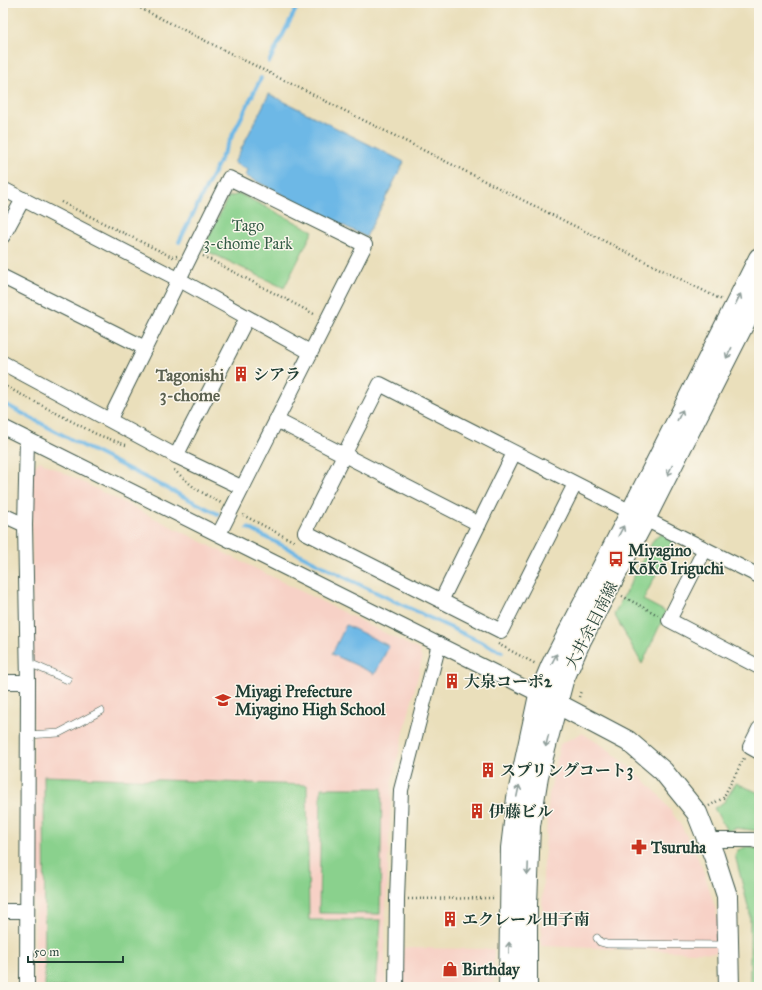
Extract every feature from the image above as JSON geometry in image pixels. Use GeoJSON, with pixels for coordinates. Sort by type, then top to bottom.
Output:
{"type":"FeatureCollection","features":[{"type":"Feature","properties":{"kind":"street"},"geometry":{"type":"LineString","coordinates":[[110,419],[229,178],[365,245],[241,487],[219,534]]}},
{"type":"Feature","properties":{"kind":"street"},"geometry":{"type":"LineString","coordinates":[[3,189],[178,279],[310,352]]}},
{"type":"Feature","properties":{"kind":"street"},"geometry":{"type":"LineString","coordinates":[[3,236],[23,199]]}},
{"type":"Feature","properties":{"kind":"street"},"geometry":{"type":"LineString","coordinates":[[747,314],[759,258]]}},
{"type":"Feature","properties":{"kind":"street"},"geometry":{"type":"LineString","coordinates":[[3,277],[144,348]]}},
{"type":"Feature","properties":{"kind":"street"},"geometry":{"type":"LineString","coordinates":[[527,987],[527,904],[530,826],[538,776],[551,666],[638,516],[759,294]]}},
{"type":"Feature","properties":{"kind":"street"},"geometry":{"type":"LineString","coordinates":[[174,462],[247,318]]}},
{"type":"Feature","properties":{"kind":"street"},"geometry":{"type":"LineString","coordinates":[[3,363],[110,419],[174,462],[241,487]]}},
{"type":"Feature","properties":{"kind":"street"},"geometry":{"type":"LineString","coordinates":[[575,484],[501,631],[442,599],[305,532],[380,384],[759,576]]}},
{"type":"Feature","properties":{"kind":"street"},"geometry":{"type":"LineString","coordinates":[[276,420],[479,524]]}},
{"type":"Feature","properties":{"kind":"street"},"geometry":{"type":"LineString","coordinates":[[3,427],[439,644],[628,741],[663,770],[696,813],[727,896],[729,987]]}},
{"type":"Feature","properties":{"kind":"street"},"geometry":{"type":"LineString","coordinates":[[27,439],[25,525],[28,682],[27,987]]}},
{"type":"Feature","properties":{"kind":"street"},"geometry":{"type":"LineString","coordinates":[[442,599],[514,453]]}},
{"type":"Feature","properties":{"kind":"street"},"geometry":{"type":"LineString","coordinates":[[3,515],[25,525]]}},
{"type":"Feature","properties":{"kind":"street"},"geometry":{"type":"LineString","coordinates":[[706,549],[669,620],[759,667]]}},
{"type":"Feature","properties":{"kind":"street"},"geometry":{"type":"LineString","coordinates":[[396,987],[397,899],[401,790],[439,644]]}},
{"type":"Feature","properties":{"kind":"street"},"geometry":{"type":"LineString","coordinates":[[3,682],[28,682]]}},
{"type":"Feature","properties":{"kind":"street"},"geometry":{"type":"LineString","coordinates":[[509,987],[511,848],[517,798],[548,699]]}},
{"type":"Feature","properties":{"kind":"street"},"geometry":{"type":"LineString","coordinates":[[754,749],[759,729]]}},
{"type":"Feature","properties":{"kind":"street"},"geometry":{"type":"LineString","coordinates":[[707,840],[753,840],[759,842]]}},
{"type":"Feature","properties":{"kind":"street"},"geometry":{"type":"LineString","coordinates":[[3,911],[27,911]]}},
{"type":"Feature","properties":{"kind":"lane"},"geometry":{"type":"LineString","coordinates":[[27,662],[68,680]]}},
{"type":"Feature","properties":{"kind":"lane"},"geometry":{"type":"LineString","coordinates":[[28,736],[59,733],[101,711]]}},
{"type":"Feature","properties":{"kind":"lane"},"geometry":{"type":"LineString","coordinates":[[597,938],[600,942],[607,944],[728,945]]}},
{"type":"Feature","properties":{"kind":"path"},"geometry":{"type":"LineString","coordinates":[[130,3],[747,314]]}},
{"type":"Feature","properties":{"kind":"path"},"geometry":{"type":"LineString","coordinates":[[60,202],[172,257],[199,253],[326,320]]}},
{"type":"Feature","properties":{"kind":"path"},"geometry":{"type":"LineString","coordinates":[[3,385],[96,434],[132,448]]}},
{"type":"Feature","properties":{"kind":"path"},"geometry":{"type":"LineString","coordinates":[[174,462],[196,489],[231,509]]}},
{"type":"Feature","properties":{"kind":"path"},"geometry":{"type":"LineString","coordinates":[[618,594],[669,620]]}},
{"type":"Feature","properties":{"kind":"path"},"geometry":{"type":"LineString","coordinates":[[696,813],[723,798],[754,749]]}},
{"type":"Feature","properties":{"kind":"path"},"geometry":{"type":"LineString","coordinates":[[397,899],[510,898]]}},
{"type":"Feature","properties":{"kind":"shaded area","name":"Miyagi Prefecture Miyagino High School"},"geometry":{"type":"Polygon","coordinates":[[[40,461],[419,650],[422,660],[392,781],[385,930],[385,987],[35,987],[31,470],[40,461]]]}},
{"type":"Feature","properties":{"kind":"shaded area"},"geometry":{"type":"Polygon","coordinates":[[[582,733],[609,750],[643,779],[660,796],[680,824],[695,851],[705,875],[716,911],[719,927],[720,953],[541,946],[543,875],[549,795],[560,744],[582,733]]]}},
{"type":"Feature","properties":{"kind":"shaded area","name":"Birthday"},"geometry":{"type":"Polygon","coordinates":[[[403,948],[494,949],[494,987],[403,987],[403,948]]]}},
{"type":"Feature","properties":{"kind":"green space","name":"Tago 3-chome Park"},"geometry":{"type":"Polygon","coordinates":[[[240,194],[313,231],[284,288],[203,249],[228,197],[240,194]]]}},
{"type":"Feature","properties":{"kind":"green space"},"geometry":{"type":"Polygon","coordinates":[[[662,534],[674,540],[643,600],[666,612],[642,664],[614,614],[654,539],[662,534]]]}},
{"type":"Feature","properties":{"kind":"green space"},"geometry":{"type":"Polygon","coordinates":[[[44,776],[307,785],[309,920],[381,920],[376,987],[45,987],[44,776]]]}},
{"type":"Feature","properties":{"kind":"green space"},"geometry":{"type":"Polygon","coordinates":[[[736,783],[759,793],[759,831],[736,828],[727,831],[714,808],[724,802],[736,783]]]}},
{"type":"Feature","properties":{"kind":"green space"},"geometry":{"type":"Polygon","coordinates":[[[321,788],[382,788],[380,914],[319,913],[321,788]]]}},
{"type":"Feature","properties":{"kind":"green space"},"geometry":{"type":"Polygon","coordinates":[[[746,847],[759,849],[759,987],[750,987],[750,914],[735,855],[738,850],[746,847]]]}},
{"type":"Feature","properties":{"kind":"water"},"geometry":{"type":"Polygon","coordinates":[[[269,94],[404,162],[366,237],[246,176],[248,170],[234,163],[269,94]]]}},
{"type":"Feature","properties":{"kind":"water"},"geometry":{"type":"Polygon","coordinates":[[[346,625],[389,646],[375,674],[332,654],[346,625]]]}},
{"type":"Feature","properties":{"kind":"waterway"},"geometry":{"type":"LineString","coordinates":[[269,62],[299,3]]}},
{"type":"Feature","properties":{"kind":"waterway"},"geometry":{"type":"LineString","coordinates":[[179,242],[261,78]]}},
{"type":"Feature","properties":{"kind":"waterway"},"geometry":{"type":"LineString","coordinates":[[3,403],[87,448],[218,514]]}},
{"type":"Feature","properties":{"kind":"waterway"},"geometry":{"type":"LineString","coordinates":[[248,528],[350,580],[502,652]]}},
{"type":"Feature","properties":{"kind":"place","name":"シアラ"},"geometry":{"type":"Point","coordinates":[241,374]}},
{"type":"Feature","properties":{"kind":"place","name":"Miyagino KōKō Iriguchi"},"geometry":{"type":"Point","coordinates":[616,559]}},
{"type":"Feature","properties":{"kind":"place","name":"大泉コーポ2"},"geometry":{"type":"Point","coordinates":[452,681]}},
{"type":"Feature","properties":{"kind":"place","name":"Miyagi Prefecture Miyagino High School"},"geometry":{"type":"Point","coordinates":[223,700]}},
{"type":"Feature","properties":{"kind":"place","name":"スプリングコート3"},"geometry":{"type":"Point","coordinates":[488,770]}},
{"type":"Feature","properties":{"kind":"place","name":"伊藤ビル"},"geometry":{"type":"Point","coordinates":[477,811]}},
{"type":"Feature","properties":{"kind":"place","name":"Tsuruha"},"geometry":{"type":"Point","coordinates":[639,847]}},
{"type":"Feature","properties":{"kind":"place","name":"エクレール田子南"},"geometry":{"type":"Point","coordinates":[450,919]}},
{"type":"Feature","properties":{"kind":"place","name":"Birthday"},"geometry":{"type":"Point","coordinates":[450,969]}},
{"type":"Feature","properties":{"kind":"district","name":"Tagonishi 3-chome"},"geometry":{"type":"Point","coordinates":[190,385]}}]}
